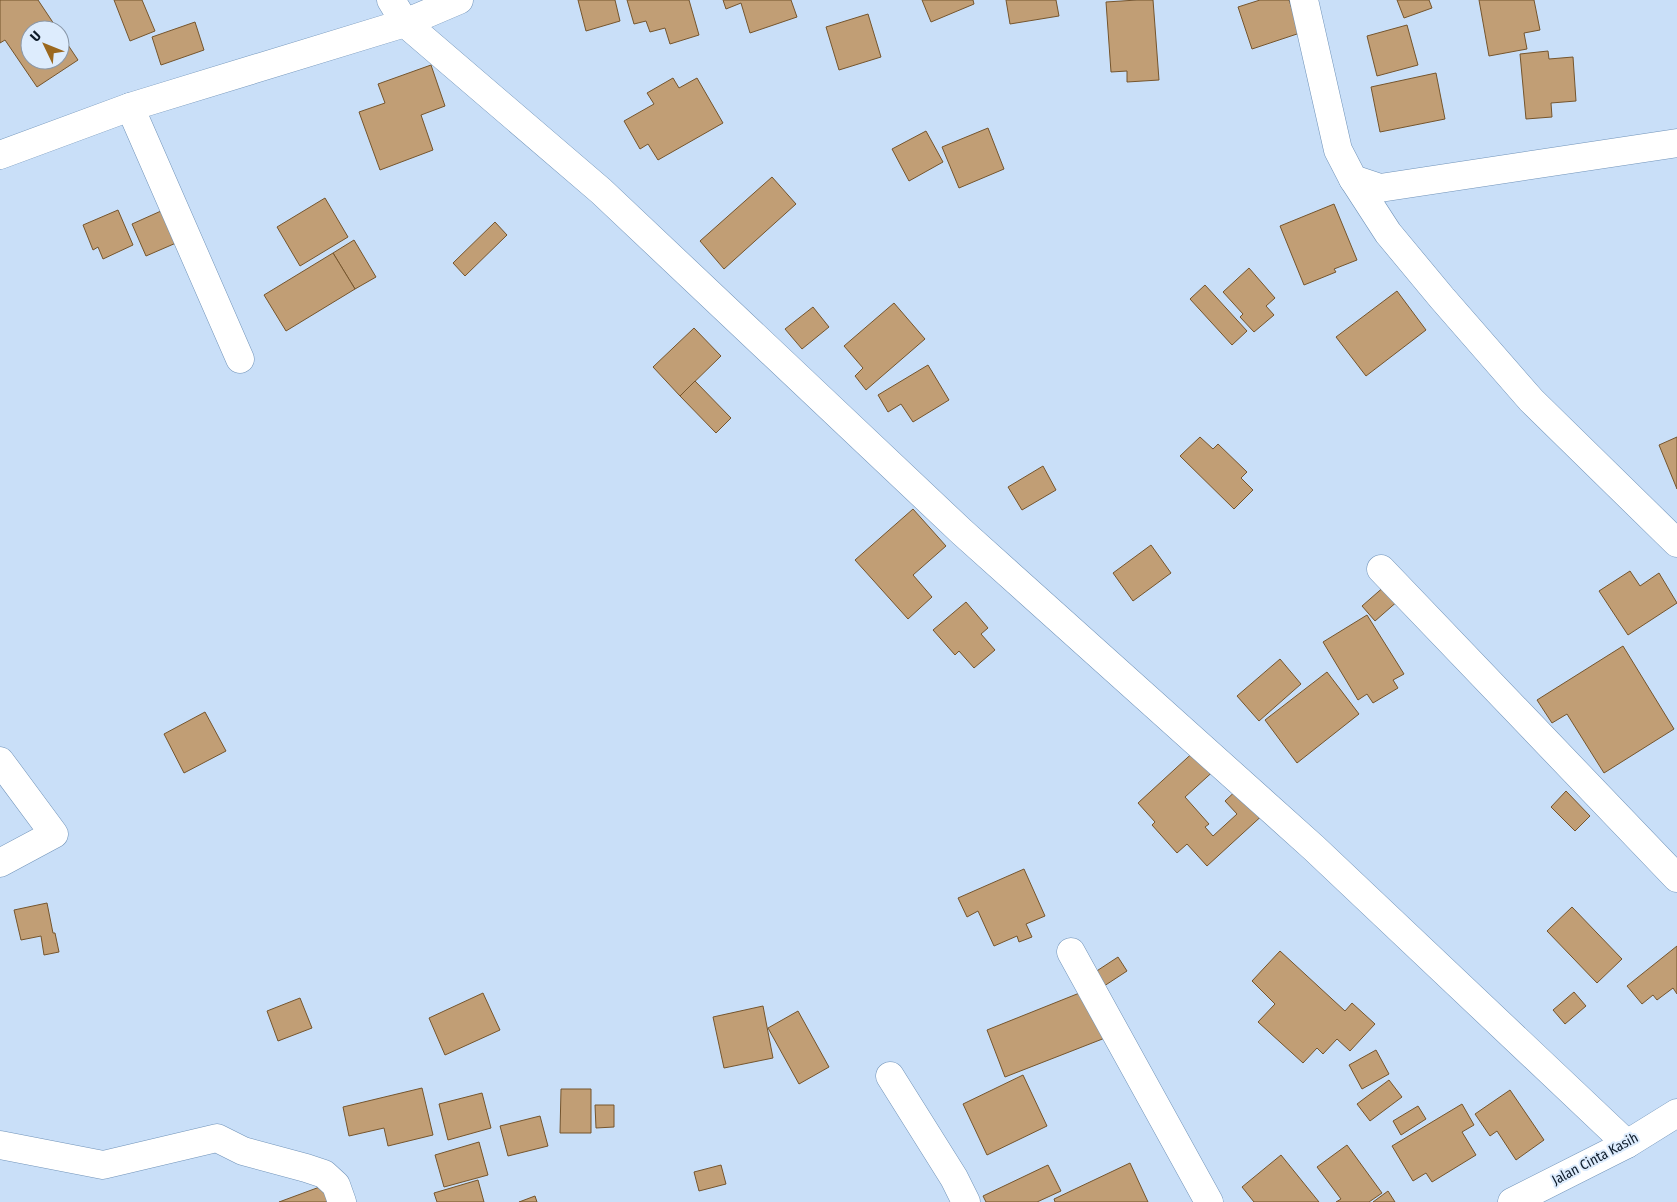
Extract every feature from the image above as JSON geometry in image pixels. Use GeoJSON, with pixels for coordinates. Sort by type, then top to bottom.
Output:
{"type":"FeatureCollection","features":[{"type":"Feature","properties":{"kind":"street"},"geometry":{"type":"LineString","coordinates":[[391,0],[405,23],[601,191],[962,532],[1314,848],[1627,1144]]}},
{"type":"Feature","properties":{"kind":"street"},"geometry":{"type":"LineString","coordinates":[[0,155],[130,107],[405,23],[459,0]]}},
{"type":"Feature","properties":{"kind":"street"},"geometry":{"type":"LineString","coordinates":[[1304,0],[1338,150],[1353,179],[1388,233],[1531,400],[1677,543]]}},
{"type":"Feature","properties":{"kind":"street"},"geometry":{"type":"LineString","coordinates":[[130,107],[240,359]]}},
{"type":"Feature","properties":{"kind":"street"},"geometry":{"type":"LineString","coordinates":[[1353,179],[1380,188],[1677,144]]}},
{"type":"Feature","properties":{"kind":"street"},"geometry":{"type":"LineString","coordinates":[[1381,569],[1677,878]]}},
{"type":"Feature","properties":{"kind":"street"},"geometry":{"type":"LineString","coordinates":[[0,762],[54,834],[0,863]]}},
{"type":"Feature","properties":{"kind":"street"},"geometry":{"type":"LineString","coordinates":[[1071,952],[1209,1202]]}},
{"type":"Feature","properties":{"kind":"street"},"geometry":{"type":"LineString","coordinates":[[890,1076],[954,1178],[966,1202]]}},
{"type":"Feature","properties":{"kind":"street","name":"Jalan Cinta Kasih"},"geometry":{"type":"LineString","coordinates":[[1512,1202],[1627,1144],[1677,1113]]}},
{"type":"Feature","properties":{"kind":"street"},"geometry":{"type":"LineString","coordinates":[[0,1144],[103,1165],[217,1138],[243,1151],[324,1174],[336,1185],[342,1202]]}},
{"type":"Feature","properties":{"kind":"building"},"geometry":{"type":"Polygon","coordinates":[[[0,0],[38,0],[51,20],[20,20],[20,62],[5,40],[0,43],[0,0]]]}},
{"type":"Feature","properties":{"kind":"building"},"geometry":{"type":"Polygon","coordinates":[[[114,0],[142,0],[155,31],[130,41],[114,0]]]}},
{"type":"Feature","properties":{"kind":"building"},"geometry":{"type":"Polygon","coordinates":[[[578,0],[615,0],[620,21],[586,31],[578,0]]]}},
{"type":"Feature","properties":{"kind":"building"},"geometry":{"type":"Polygon","coordinates":[[[627,0],[689,0],[699,35],[670,44],[665,28],[650,32],[646,21],[634,24],[627,0]]]}},
{"type":"Feature","properties":{"kind":"building"},"geometry":{"type":"Polygon","coordinates":[[[723,0],[791,0],[797,17],[750,33],[741,3],[726,9],[723,0]]]}},
{"type":"Feature","properties":{"kind":"building"},"geometry":{"type":"Polygon","coordinates":[[[922,0],[973,0],[974,4],[931,22],[922,0]]]}},
{"type":"Feature","properties":{"kind":"building"},"geometry":{"type":"Polygon","coordinates":[[[1006,0],[1056,0],[1059,16],[1010,24],[1006,0]]]}},
{"type":"Feature","properties":{"kind":"building"},"geometry":{"type":"Polygon","coordinates":[[[1153,0],[1159,80],[1127,82],[1127,71],[1111,72],[1106,2],[1153,0]]]}},
{"type":"Feature","properties":{"kind":"building"},"geometry":{"type":"Polygon","coordinates":[[[1260,0],[1289,0],[1300,33],[1252,49],[1238,7],[1260,0]]]}},
{"type":"Feature","properties":{"kind":"building"},"geometry":{"type":"Polygon","coordinates":[[[1397,0],[1429,0],[1432,8],[1404,18],[1397,0]]]}},
{"type":"Feature","properties":{"kind":"building"},"geometry":{"type":"Polygon","coordinates":[[[1479,0],[1534,0],[1540,30],[1524,33],[1527,49],[1489,56],[1479,0]]]}},
{"type":"Feature","properties":{"kind":"building"},"geometry":{"type":"Polygon","coordinates":[[[868,14],[881,57],[839,70],[826,27],[868,14]]]}},
{"type":"Feature","properties":{"kind":"building"},"geometry":{"type":"Polygon","coordinates":[[[195,22],[204,50],[161,65],[152,37],[195,22]]]}},
{"type":"Feature","properties":{"kind":"building"},"geometry":{"type":"Polygon","coordinates":[[[1407,25],[1418,65],[1377,76],[1367,36],[1407,25]]]}},
{"type":"Feature","properties":{"kind":"building"},"geometry":{"type":"Polygon","coordinates":[[[70,48],[78,60],[70,65],[70,48]]]}},
{"type":"Feature","properties":{"kind":"building"},"geometry":{"type":"Polygon","coordinates":[[[1548,51],[1549,59],[1573,57],[1576,101],[1551,103],[1552,117],[1526,119],[1520,54],[1548,51]]]}},
{"type":"Feature","properties":{"kind":"building"},"geometry":{"type":"Polygon","coordinates":[[[431,65],[445,106],[421,115],[433,150],[380,170],[359,112],[385,103],[378,84],[431,65]]]}},
{"type":"Feature","properties":{"kind":"building"},"geometry":{"type":"Polygon","coordinates":[[[25,70],[63,70],[37,87],[25,70]]]}},
{"type":"Feature","properties":{"kind":"building"},"geometry":{"type":"Polygon","coordinates":[[[1436,73],[1445,119],[1380,132],[1371,87],[1436,73]]]}},
{"type":"Feature","properties":{"kind":"building"},"geometry":{"type":"Polygon","coordinates":[[[673,78],[679,88],[697,78],[723,123],[658,160],[648,144],[640,149],[624,121],[654,104],[647,93],[673,78]]]}},
{"type":"Feature","properties":{"kind":"building"},"geometry":{"type":"Polygon","coordinates":[[[988,128],[1004,169],[959,188],[942,147],[988,128]]]}},
{"type":"Feature","properties":{"kind":"building"},"geometry":{"type":"Polygon","coordinates":[[[926,131],[943,162],[909,181],[892,149],[926,131]]]}},
{"type":"Feature","properties":{"kind":"building"},"geometry":{"type":"Polygon","coordinates":[[[772,177],[796,204],[724,269],[700,241],[772,177]]]}},
{"type":"Feature","properties":{"kind":"building"},"geometry":{"type":"Polygon","coordinates":[[[325,198],[348,237],[300,266],[277,227],[325,198]]]}},
{"type":"Feature","properties":{"kind":"building"},"geometry":{"type":"Polygon","coordinates":[[[1334,204],[1357,260],[1334,269],[1336,272],[1304,285],[1280,226],[1334,204]]]}},
{"type":"Feature","properties":{"kind":"building"},"geometry":{"type":"Polygon","coordinates":[[[118,210],[133,245],[103,259],[98,247],[93,250],[83,225],[118,210]]]}},
{"type":"Feature","properties":{"kind":"building"},"geometry":{"type":"Polygon","coordinates":[[[161,211],[176,243],[146,256],[132,224],[161,211]]]}},
{"type":"Feature","properties":{"kind":"building"},"geometry":{"type":"Polygon","coordinates":[[[495,222],[507,235],[465,276],[453,263],[495,222]]]}},
{"type":"Feature","properties":{"kind":"building"},"geometry":{"type":"Polygon","coordinates":[[[354,240],[376,277],[355,289],[333,253],[354,240]]]}},
{"type":"Feature","properties":{"kind":"building"},"geometry":{"type":"Polygon","coordinates":[[[333,253],[355,289],[286,331],[264,295],[333,253]]]}},
{"type":"Feature","properties":{"kind":"building"},"geometry":{"type":"Polygon","coordinates":[[[1249,268],[1275,298],[1266,306],[1274,315],[1254,332],[1240,317],[1243,314],[1223,292],[1249,268]]]}},
{"type":"Feature","properties":{"kind":"building"},"geometry":{"type":"Polygon","coordinates":[[[1205,285],[1247,331],[1232,345],[1190,299],[1205,285]]]}},
{"type":"Feature","properties":{"kind":"building"},"geometry":{"type":"Polygon","coordinates":[[[1397,291],[1426,330],[1366,376],[1336,337],[1397,291]]]}},
{"type":"Feature","properties":{"kind":"building"},"geometry":{"type":"Polygon","coordinates":[[[894,303],[925,339],[866,390],[855,376],[863,368],[844,346],[894,303]]]}},
{"type":"Feature","properties":{"kind":"building"},"geometry":{"type":"Polygon","coordinates":[[[813,307],[829,327],[802,349],[785,329],[813,307]]]}},
{"type":"Feature","properties":{"kind":"building"},"geometry":{"type":"Polygon","coordinates":[[[694,328],[721,356],[680,396],[653,367],[694,328]]]}},
{"type":"Feature","properties":{"kind":"building"},"geometry":{"type":"Polygon","coordinates":[[[928,365],[949,400],[913,422],[901,404],[888,412],[878,395],[928,365]]]}},
{"type":"Feature","properties":{"kind":"building"},"geometry":{"type":"Polygon","coordinates":[[[695,381],[731,418],[716,433],[680,396],[695,381]]]}},
{"type":"Feature","properties":{"kind":"building"},"geometry":{"type":"Polygon","coordinates":[[[1200,437],[1213,449],[1218,444],[1247,472],[1241,478],[1253,490],[1234,509],[1180,456],[1200,437]]]}},
{"type":"Feature","properties":{"kind":"building"},"geometry":{"type":"Polygon","coordinates":[[[1677,437],[1677,489],[1659,445],[1677,437]]]}},
{"type":"Feature","properties":{"kind":"building"},"geometry":{"type":"Polygon","coordinates":[[[1043,466],[1056,490],[1022,510],[1008,487],[1043,466]]]}},
{"type":"Feature","properties":{"kind":"building"},"geometry":{"type":"Polygon","coordinates":[[[913,509],[946,546],[913,575],[932,597],[908,619],[855,560],[913,509]]]}},
{"type":"Feature","properties":{"kind":"building"},"geometry":{"type":"Polygon","coordinates":[[[1151,545],[1171,573],[1133,601],[1113,573],[1151,545]]]}},
{"type":"Feature","properties":{"kind":"building"},"geometry":{"type":"Polygon","coordinates":[[[1630,571],[1640,586],[1659,573],[1677,603],[1628,635],[1599,591],[1630,571]]]}},
{"type":"Feature","properties":{"kind":"building"},"geometry":{"type":"Polygon","coordinates":[[[1386,585],[1399,600],[1375,621],[1362,606],[1386,585]]]}},
{"type":"Feature","properties":{"kind":"building"},"geometry":{"type":"Polygon","coordinates":[[[966,602],[988,628],[981,634],[995,650],[974,668],[959,651],[955,655],[933,630],[966,602]]]}},
{"type":"Feature","properties":{"kind":"building"},"geometry":{"type":"Polygon","coordinates":[[[1367,615],[1404,674],[1393,680],[1398,688],[1373,703],[1367,694],[1358,700],[1323,642],[1367,615]]]}},
{"type":"Feature","properties":{"kind":"building"},"geometry":{"type":"Polygon","coordinates":[[[1623,646],[1674,729],[1604,773],[1567,714],[1552,723],[1537,700],[1623,646]]]}},
{"type":"Feature","properties":{"kind":"building"},"geometry":{"type":"Polygon","coordinates":[[[1280,659],[1301,684],[1259,721],[1237,696],[1280,659]]]}},
{"type":"Feature","properties":{"kind":"building"},"geometry":{"type":"Polygon","coordinates":[[[1327,672],[1359,714],[1297,763],[1265,720],[1327,672]]]}},
{"type":"Feature","properties":{"kind":"building"},"geometry":{"type":"Polygon","coordinates":[[[205,712],[226,751],[184,773],[164,734],[205,712]]]}},
{"type":"Feature","properties":{"kind":"building"},"geometry":{"type":"Polygon","coordinates":[[[1199,747],[1218,767],[1185,797],[1209,824],[1205,827],[1213,836],[1237,814],[1225,801],[1242,785],[1266,812],[1207,866],[1187,844],[1177,853],[1152,825],[1155,822],[1138,803],[1199,747]]]}},
{"type":"Feature","properties":{"kind":"building"},"geometry":{"type":"Polygon","coordinates":[[[1566,791],[1590,816],[1575,831],[1551,807],[1566,791]]]}},
{"type":"Feature","properties":{"kind":"building"},"geometry":{"type":"Polygon","coordinates":[[[1024,869],[1045,916],[1026,924],[1032,937],[1019,942],[1017,936],[994,946],[978,911],[967,917],[958,898],[1024,869]]]}},
{"type":"Feature","properties":{"kind":"building"},"geometry":{"type":"Polygon","coordinates":[[[47,903],[59,952],[44,955],[41,936],[21,940],[14,910],[47,903]]]}},
{"type":"Feature","properties":{"kind":"building"},"geometry":{"type":"Polygon","coordinates":[[[1572,907],[1622,959],[1597,983],[1547,931],[1572,907]]]}},
{"type":"Feature","properties":{"kind":"building"},"geometry":{"type":"Polygon","coordinates":[[[1677,946],[1677,994],[1673,988],[1657,1000],[1653,995],[1642,1004],[1627,986],[1677,946]]]}},
{"type":"Feature","properties":{"kind":"building"},"geometry":{"type":"Polygon","coordinates":[[[1280,951],[1345,1011],[1352,1003],[1375,1024],[1350,1051],[1337,1039],[1323,1054],[1317,1048],[1303,1063],[1258,1022],[1275,1004],[1252,981],[1280,951]]]}},
{"type":"Feature","properties":{"kind":"building"},"geometry":{"type":"Polygon","coordinates":[[[1118,957],[1127,971],[1095,992],[1086,978],[1118,957]]]}},
{"type":"Feature","properties":{"kind":"building"},"geometry":{"type":"Polygon","coordinates":[[[1087,990],[1105,1038],[1005,1077],[987,1030],[1087,990]]]}},
{"type":"Feature","properties":{"kind":"building"},"geometry":{"type":"Polygon","coordinates":[[[1574,992],[1586,1006],[1565,1024],[1553,1010],[1574,992]]]}},
{"type":"Feature","properties":{"kind":"building"},"geometry":{"type":"Polygon","coordinates":[[[483,993],[500,1030],[445,1055],[429,1018],[483,993]]]}},
{"type":"Feature","properties":{"kind":"building"},"geometry":{"type":"Polygon","coordinates":[[[300,998],[312,1028],[278,1041],[267,1011],[300,998]]]}},
{"type":"Feature","properties":{"kind":"building"},"geometry":{"type":"Polygon","coordinates":[[[763,1006],[773,1058],[724,1068],[713,1017],[763,1006]]]}},
{"type":"Feature","properties":{"kind":"building"},"geometry":{"type":"Polygon","coordinates":[[[798,1011],[829,1067],[799,1084],[768,1028],[798,1011]]]}},
{"type":"Feature","properties":{"kind":"building"},"geometry":{"type":"Polygon","coordinates":[[[1376,1050],[1389,1074],[1362,1089],[1349,1065],[1376,1050]]]}},
{"type":"Feature","properties":{"kind":"building"},"geometry":{"type":"Polygon","coordinates":[[[1023,1075],[1047,1126],[987,1155],[963,1104],[1023,1075]]]}},
{"type":"Feature","properties":{"kind":"building"},"geometry":{"type":"Polygon","coordinates":[[[1389,1080],[1402,1097],[1370,1121],[1357,1104],[1389,1080]]]}},
{"type":"Feature","properties":{"kind":"building"},"geometry":{"type":"Polygon","coordinates":[[[422,1088],[433,1135],[388,1146],[384,1128],[349,1136],[343,1107],[422,1088]]]}},
{"type":"Feature","properties":{"kind":"building"},"geometry":{"type":"Polygon","coordinates":[[[561,1089],[591,1089],[591,1133],[560,1133],[561,1089]]]}},
{"type":"Feature","properties":{"kind":"building"},"geometry":{"type":"Polygon","coordinates":[[[1510,1090],[1544,1140],[1516,1160],[1497,1131],[1490,1136],[1475,1114],[1510,1090]]]}},
{"type":"Feature","properties":{"kind":"building"},"geometry":{"type":"Polygon","coordinates":[[[482,1093],[491,1128],[448,1140],[439,1104],[482,1093]]]}},
{"type":"Feature","properties":{"kind":"building"},"geometry":{"type":"Polygon","coordinates":[[[1462,1104],[1474,1125],[1462,1132],[1476,1155],[1432,1182],[1426,1173],[1413,1181],[1392,1146],[1462,1104]]]}},
{"type":"Feature","properties":{"kind":"building"},"geometry":{"type":"Polygon","coordinates":[[[595,1105],[614,1105],[614,1127],[596,1128],[595,1105]]]}},
{"type":"Feature","properties":{"kind":"building"},"geometry":{"type":"Polygon","coordinates":[[[1418,1106],[1426,1119],[1401,1135],[1393,1121],[1418,1106]]]}},
{"type":"Feature","properties":{"kind":"building"},"geometry":{"type":"Polygon","coordinates":[[[540,1116],[548,1146],[508,1156],[500,1126],[540,1116]]]}},
{"type":"Feature","properties":{"kind":"building"},"geometry":{"type":"Polygon","coordinates":[[[479,1142],[488,1175],[444,1187],[435,1155],[479,1142]]]}},
{"type":"Feature","properties":{"kind":"building"},"geometry":{"type":"Polygon","coordinates":[[[1347,1145],[1382,1193],[1369,1202],[1336,1202],[1341,1199],[1317,1167],[1347,1145]]]}},
{"type":"Feature","properties":{"kind":"building"},"geometry":{"type":"Polygon","coordinates":[[[1281,1155],[1319,1202],[1254,1202],[1242,1187],[1281,1155]]]}},
{"type":"Feature","properties":{"kind":"building"},"geometry":{"type":"Polygon","coordinates":[[[1130,1163],[1148,1202],[1055,1202],[1054,1199],[1130,1163]]]}},
{"type":"Feature","properties":{"kind":"building"},"geometry":{"type":"Polygon","coordinates":[[[721,1165],[726,1184],[699,1191],[694,1172],[721,1165]]]}},
{"type":"Feature","properties":{"kind":"building"},"geometry":{"type":"Polygon","coordinates":[[[1048,1165],[1061,1191],[1037,1202],[986,1202],[983,1196],[1048,1165]]]}},
{"type":"Feature","properties":{"kind":"building"},"geometry":{"type":"Polygon","coordinates":[[[478,1180],[484,1202],[437,1202],[434,1193],[478,1180]]]}},
{"type":"Feature","properties":{"kind":"building"},"geometry":{"type":"Polygon","coordinates":[[[325,1185],[331,1202],[279,1202],[325,1185]]]}},
{"type":"Feature","properties":{"kind":"building"},"geometry":{"type":"Polygon","coordinates":[[[1388,1191],[1395,1202],[1373,1202],[1388,1191]]]}},
{"type":"Feature","properties":{"kind":"building"},"geometry":{"type":"Polygon","coordinates":[[[535,1196],[537,1202],[519,1202],[535,1196]]]}}]}
